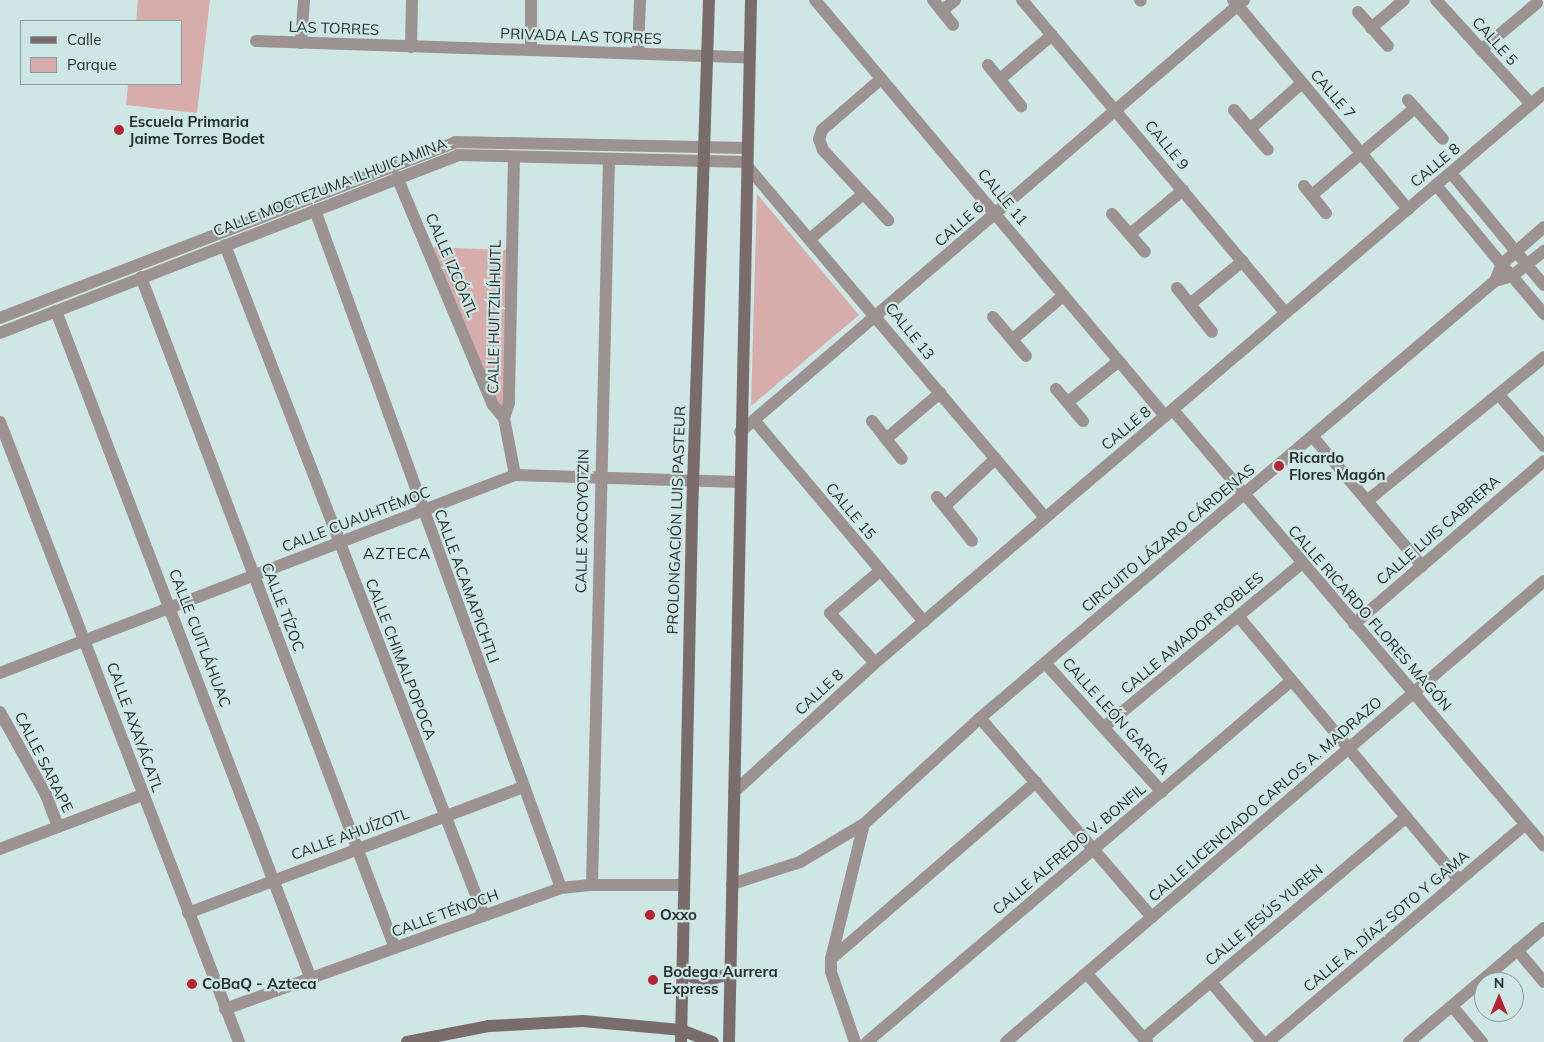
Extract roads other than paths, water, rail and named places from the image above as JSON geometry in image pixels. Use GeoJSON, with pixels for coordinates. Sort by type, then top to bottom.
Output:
{"type":"FeatureCollection","features":[{"type":"Feature","properties":{"kind":"main road","name":"PROLONGACIÓN LUIS PASTEUR"},"geometry":{"type":"LineString","coordinates":[[681,1036],[693,481],[709,0]]}},
{"type":"Feature","properties":{"kind":"main road"},"geometry":{"type":"LineString","coordinates":[[729,1042],[740,432],[751,0]]}},
{"type":"Feature","properties":{"kind":"main road"},"geometry":{"type":"LineString","coordinates":[[682,972],[703,982],[730,974]]}},
{"type":"Feature","properties":{"kind":"main road"},"geometry":{"type":"LineString","coordinates":[[407,1042],[489,1026],[535,1022],[681,1036],[713,1042]]}},
{"type":"Feature","properties":{"kind":"street"},"geometry":{"type":"LineString","coordinates":[[302,43],[304,0]]}},
{"type":"Feature","properties":{"kind":"street"},"geometry":{"type":"LineString","coordinates":[[411,47],[412,0]]}},
{"type":"Feature","properties":{"kind":"street"},"geometry":{"type":"LineString","coordinates":[[531,0],[531,50]]}},
{"type":"Feature","properties":{"kind":"street"},"geometry":{"type":"LineString","coordinates":[[638,53],[640,0]]}},
{"type":"Feature","properties":{"kind":"street","name":"CALLE 11"},"geometry":{"type":"LineString","coordinates":[[815,0],[1119,361],[1169,413]]}},
{"type":"Feature","properties":{"kind":"street"},"geometry":{"type":"LineString","coordinates":[[933,0],[953,25]]}},
{"type":"Feature","properties":{"kind":"street"},"geometry":{"type":"LineString","coordinates":[[942,11],[954,0]]}},
{"type":"Feature","properties":{"kind":"street","name":"CALLE 9"},"geometry":{"type":"LineString","coordinates":[[1022,0],[1286,313]]}},
{"type":"Feature","properties":{"kind":"street"},"geometry":{"type":"LineString","coordinates":[[1371,28],[1404,0]]}},
{"type":"Feature","properties":{"kind":"street","name":"CALLE 5"},"geometry":{"type":"LineString","coordinates":[[1436,0],[1531,104]]}},
{"type":"Feature","properties":{"kind":"street","name":"CALLE 7"},"geometry":{"type":"LineString","coordinates":[[1238,2],[1302,83],[1408,209]]}},
{"type":"Feature","properties":{"kind":"street","name":"CALLE 6"},"geometry":{"type":"LineString","coordinates":[[740,432],[1116,110],[1238,2]]}},
{"type":"Feature","properties":{"kind":"street"},"geometry":{"type":"LineString","coordinates":[[1481,50],[1538,4]]}},
{"type":"Feature","properties":{"kind":"street"},"geometry":{"type":"LineString","coordinates":[[1358,12],[1388,46]]}},
{"type":"Feature","properties":{"kind":"street"},"geometry":{"type":"LineString","coordinates":[[1000,79],[1052,35]]}},
{"type":"Feature","properties":{"kind":"street","name":"LAS TORRES"},"geometry":{"type":"LineString","coordinates":[[256,41],[411,47]]}},
{"type":"Feature","properties":{"kind":"street","name":"PRIVADA LAS TORRES"},"geometry":{"type":"LineString","coordinates":[[411,47],[750,57]]}},
{"type":"Feature","properties":{"kind":"street"},"geometry":{"type":"LineString","coordinates":[[988,64],[1021,106]]}},
{"type":"Feature","properties":{"kind":"street"},"geometry":{"type":"LineString","coordinates":[[882,79],[822,130],[819,139],[823,150],[888,220]]}},
{"type":"Feature","properties":{"kind":"street"},"geometry":{"type":"LineString","coordinates":[[1250,129],[1302,83]]}},
{"type":"Feature","properties":{"kind":"street","name":"CALLE 8"},"geometry":{"type":"LineString","coordinates":[[734,792],[875,663],[1544,93]]}},
{"type":"Feature","properties":{"kind":"street"},"geometry":{"type":"LineString","coordinates":[[1326,213],[1308,191],[1362,152],[1412,104],[1443,139]]}},
{"type":"Feature","properties":{"kind":"street"},"geometry":{"type":"LineString","coordinates":[[1234,110],[1268,150]]}},
{"type":"Feature","properties":{"kind":"street","name":"CALLE MOCTEZUMA ILHUICAMINA"},"geometry":{"type":"LineString","coordinates":[[0,318],[444,144],[747,148]]}},
{"type":"Feature","properties":{"kind":"street","name":"CALLE MOCTEZUMA ILHUICAMINA"},"geometry":{"type":"LineString","coordinates":[[0,332],[458,155],[704,160],[747,164]]}},
{"type":"Feature","properties":{"kind":"street","name":"CALLE HUITZILÍHUITL"},"geometry":{"type":"LineString","coordinates":[[514,157],[509,403],[504,418],[515,475]]}},
{"type":"Feature","properties":{"kind":"street","name":"CALLE XOCOYOTZIN"},"geometry":{"type":"LineString","coordinates":[[592,884],[599,479],[609,159]]}},
{"type":"Feature","properties":{"kind":"street","name":"CALLE 13"},"geometry":{"type":"LineString","coordinates":[[747,164],[1045,518]]}},
{"type":"Feature","properties":{"kind":"street"},"geometry":{"type":"LineString","coordinates":[[1451,172],[1544,285]]}},
{"type":"Feature","properties":{"kind":"street","name":"CALLE IZCÓATL"},"geometry":{"type":"LineString","coordinates":[[397,177],[493,405],[504,418]]}},
{"type":"Feature","properties":{"kind":"street"},"geometry":{"type":"LineString","coordinates":[[1436,185],[1544,314]]}},
{"type":"Feature","properties":{"kind":"street"},"geometry":{"type":"LineString","coordinates":[[1130,234],[1183,190]]}},
{"type":"Feature","properties":{"kind":"street"},"geometry":{"type":"LineString","coordinates":[[811,238],[863,194]]}},
{"type":"Feature","properties":{"kind":"street","name":"CALLE ACAMAPICHTLI"},"geometry":{"type":"LineString","coordinates":[[315,210],[422,511],[561,888]]}},
{"type":"Feature","properties":{"kind":"street"},"geometry":{"type":"LineString","coordinates":[[1112,214],[1144,252]]}},
{"type":"Feature","properties":{"kind":"street","name":"CIRCUITO LÁZARO CÁRDENAS"},"geometry":{"type":"LineString","coordinates":[[1495,281],[1502,264],[1544,228]]}},
{"type":"Feature","properties":{"kind":"street","name":"CALLE CHIMALPOPOCA"},"geometry":{"type":"LineString","coordinates":[[225,244],[338,543],[484,916]]}},
{"type":"Feature","properties":{"kind":"street","name":"CIRCUITO LÁZARO CÁRDENAS"},"geometry":{"type":"LineString","coordinates":[[732,884],[800,862],[864,824],[980,718],[1495,281],[1512,276],[1544,251]]}},
{"type":"Feature","properties":{"kind":"street"},"geometry":{"type":"LineString","coordinates":[[1190,304],[1243,262]]}},
{"type":"Feature","properties":{"kind":"street","name":"CALLE TÍZOC"},"geometry":{"type":"LineString","coordinates":[[141,277],[395,948]]}},
{"type":"Feature","properties":{"kind":"street"},"geometry":{"type":"LineString","coordinates":[[1177,288],[1212,332]]}},
{"type":"Feature","properties":{"kind":"street"},"geometry":{"type":"LineString","coordinates":[[1013,339],[1064,294]]}},
{"type":"Feature","properties":{"kind":"street","name":"CALLE CUITLÁHUAC"},"geometry":{"type":"LineString","coordinates":[[56,311],[172,607],[311,978]]}},
{"type":"Feature","properties":{"kind":"street"},"geometry":{"type":"LineString","coordinates":[[993,317],[1026,356]]}},
{"type":"Feature","properties":{"kind":"street"},"geometry":{"type":"LineString","coordinates":[[1367,501],[1544,357]]}},
{"type":"Feature","properties":{"kind":"street"},"geometry":{"type":"LineString","coordinates":[[1068,402],[1119,361]]}},
{"type":"Feature","properties":{"kind":"street"},"geometry":{"type":"LineString","coordinates":[[1056,388],[1083,421]]}},
{"type":"Feature","properties":{"kind":"street"},"geometry":{"type":"LineString","coordinates":[[887,438],[940,393]]}},
{"type":"Feature","properties":{"kind":"street"},"geometry":{"type":"LineString","coordinates":[[1499,395],[1544,446]]}},
{"type":"Feature","properties":{"kind":"street","name":"CALLE RICARDO FLORES MAGÓN"},"geometry":{"type":"LineString","coordinates":[[1169,413],[1302,563],[1544,846]]}},
{"type":"Feature","properties":{"kind":"street","name":"CALLE 15"},"geometry":{"type":"LineString","coordinates":[[754,420],[924,622]]}},
{"type":"Feature","properties":{"kind":"street"},"geometry":{"type":"LineString","coordinates":[[872,421],[902,459]]}},
{"type":"Feature","properties":{"kind":"street","name":"CALLE AXAYÁCATL"},"geometry":{"type":"LineString","coordinates":[[0,422],[86,640],[142,795],[239,1042]]}},
{"type":"Feature","properties":{"kind":"street"},"geometry":{"type":"LineString","coordinates":[[1313,437],[1422,566]]}},
{"type":"Feature","properties":{"kind":"street"},"geometry":{"type":"LineString","coordinates":[[972,541],[941,502],[995,459]]}},
{"type":"Feature","properties":{"kind":"street","name":"CALLE LUIS CABRERA"},"geometry":{"type":"LineString","coordinates":[[1354,624],[1544,461]]}},
{"type":"Feature","properties":{"kind":"street","name":"CALLE CUAUHTÉMOC"},"geometry":{"type":"LineString","coordinates":[[0,673],[515,475],[739,482]]}},
{"type":"Feature","properties":{"kind":"street","name":"CALLE AMADOR ROBLES"},"geometry":{"type":"LineString","coordinates":[[1104,727],[1302,563]]}},
{"type":"Feature","properties":{"kind":"street"},"geometry":{"type":"LineString","coordinates":[[875,663],[830,613],[880,571]]}},
{"type":"Feature","properties":{"kind":"street","name":"CALLE LICENCIADO CARLOS A. MADRAZO"},"geometry":{"type":"LineString","coordinates":[[1006,1042],[1544,581]]}},
{"type":"Feature","properties":{"kind":"street"},"geometry":{"type":"LineString","coordinates":[[1238,616],[1347,750],[1460,880]]}},
{"type":"Feature","properties":{"kind":"street","name":"CALLE LEÓN GARCÍA"},"geometry":{"type":"LineString","coordinates":[[1045,663],[1162,792]]}},
{"type":"Feature","properties":{"kind":"street","name":"CALLE ALFREDO V. BONFIL"},"geometry":{"type":"LineString","coordinates":[[867,1042],[1291,681]]}},
{"type":"Feature","properties":{"kind":"street","name":"CALLE SARAPE"},"geometry":{"type":"LineString","coordinates":[[0,712],[46,795],[58,826]]}},
{"type":"Feature","properties":{"kind":"street"},"geometry":{"type":"LineString","coordinates":[[980,718],[1152,917]]}},
{"type":"Feature","properties":{"kind":"street"},"geometry":{"type":"LineString","coordinates":[[830,959],[1036,782]]}},
{"type":"Feature","properties":{"kind":"street","name":"CALLE AHUÍZOTL"},"geometry":{"type":"LineString","coordinates":[[188,913],[524,787]]}},
{"type":"Feature","properties":{"kind":"street"},"geometry":{"type":"LineString","coordinates":[[0,849],[142,795]]}},
{"type":"Feature","properties":{"kind":"street","name":"CALLE JESÚS YUREN"},"geometry":{"type":"LineString","coordinates":[[1145,1040],[1210,982],[1406,817]]}},
{"type":"Feature","properties":{"kind":"street"},"geometry":{"type":"LineString","coordinates":[[855,1042],[831,972],[830,959],[864,824]]}},
{"type":"Feature","properties":{"kind":"street","name":"CALLE A. DÍAZ SOTO Y GAMA"},"geometry":{"type":"LineString","coordinates":[[1268,1042],[1526,825]]}},
{"type":"Feature","properties":{"kind":"street","name":"CALLE TÉNOCH"},"geometry":{"type":"LineString","coordinates":[[225,1010],[561,888],[592,884],[683,885]]}},
{"type":"Feature","properties":{"kind":"street"},"geometry":{"type":"LineString","coordinates":[[1409,1042],[1544,928]]}},
{"type":"Feature","properties":{"kind":"street"},"geometry":{"type":"LineString","coordinates":[[1518,950],[1544,982]]}},
{"type":"Feature","properties":{"kind":"street"},"geometry":{"type":"LineString","coordinates":[[1087,974],[1145,1040]]}},
{"type":"Feature","properties":{"kind":"street"},"geometry":{"type":"LineString","coordinates":[[1210,982],[1262,1042]]}},
{"type":"Feature","properties":{"kind":"street"},"geometry":{"type":"LineString","coordinates":[[1452,1006],[1482,1042]]}},
{"type":"Feature","properties":{"kind":"place","name":"Escuela Primaria Jaime Torres Bodet"},"geometry":{"type":"Point","coordinates":[119,130]}},
{"type":"Feature","properties":{"kind":"place","name":"Ricardo Flores Magón"},"geometry":{"type":"Point","coordinates":[1279,466]}},
{"type":"Feature","properties":{"kind":"place","name":"Oxxo"},"geometry":{"type":"Point","coordinates":[650,915]}},
{"type":"Feature","properties":{"kind":"place","name":"Bodega Aurrera Express"},"geometry":{"type":"Point","coordinates":[653,980]}},
{"type":"Feature","properties":{"kind":"place","name":"CoBaQ - Azteca"},"geometry":{"type":"Point","coordinates":[192,984]}},
{"type":"Feature","properties":{"kind":"district","name":"AZTECA"},"geometry":{"type":"Point","coordinates":[397,553]}}]}
